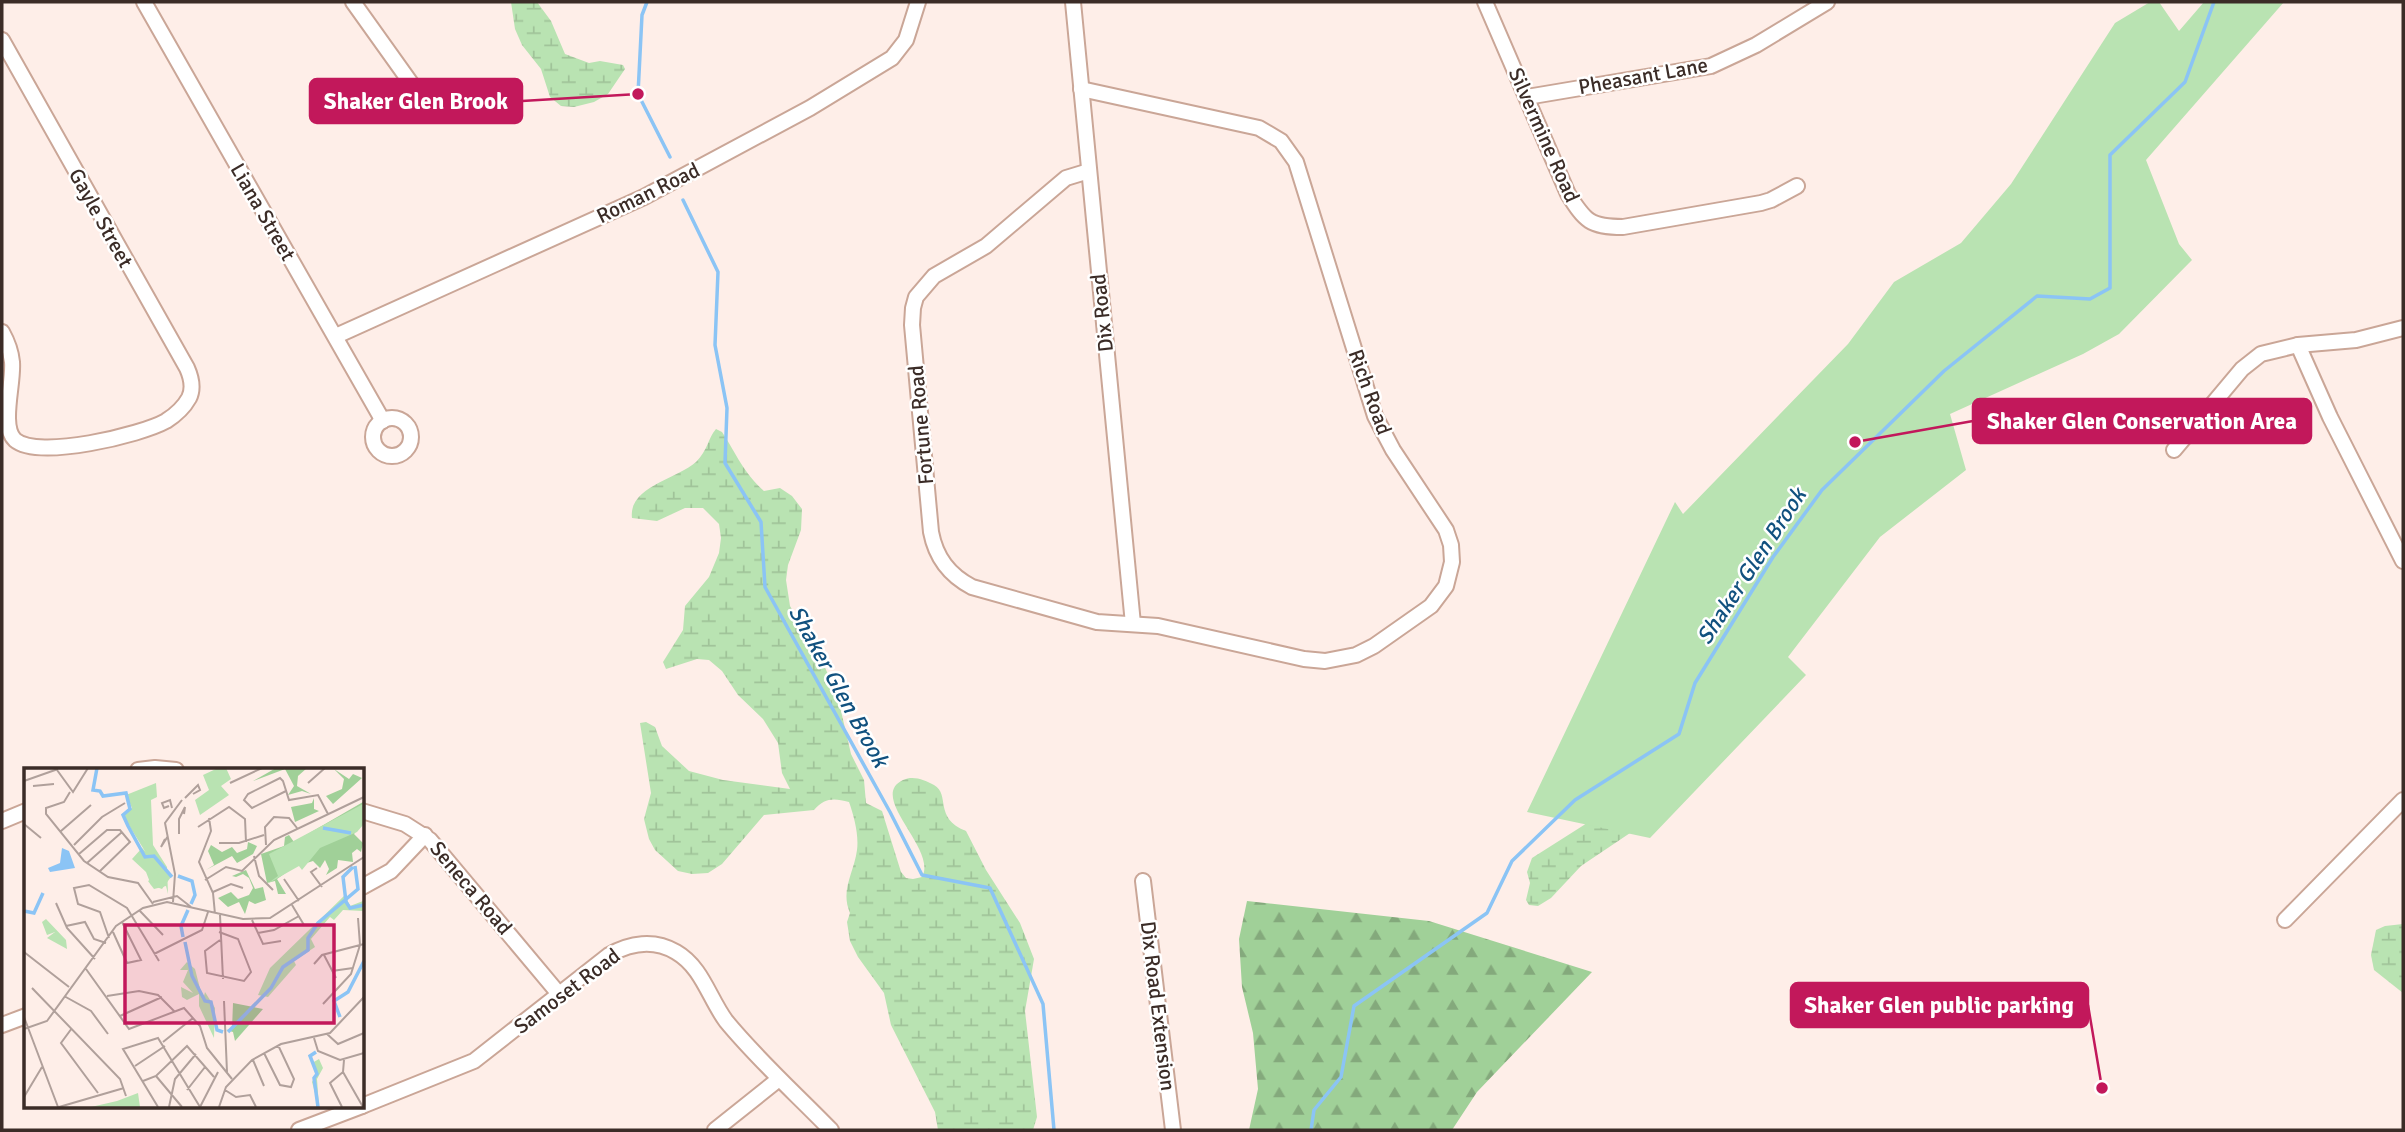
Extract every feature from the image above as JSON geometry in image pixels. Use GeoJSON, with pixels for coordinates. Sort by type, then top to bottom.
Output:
{"type":"FeatureCollection","features":[{"type":"Feature","properties":{"kind":"street","name":"Liana Street"},"geometry":{"type":"LineString","coordinates":[[144,2],[383,421]]}},
{"type":"Feature","properties":{"kind":"street"},"geometry":{"type":"LineString","coordinates":[[353,2],[433,114]]}},
{"type":"Feature","properties":{"kind":"street","name":"Roman Road"},"geometry":{"type":"LineString","coordinates":[[336,336],[665,187],[830,97],[879,68],[897,53],[909,33],[918,2]]}},
{"type":"Feature","properties":{"kind":"street","name":"Dix Road"},"geometry":{"type":"LineString","coordinates":[[1073,2],[1133,624]]}},
{"type":"Feature","properties":{"kind":"street","name":"Silvermine Road"},"geometry":{"type":"LineString","coordinates":[[1485,2],[1568,194],[1587,220],[1599,226],[1623,227],[1761,203],[1797,186]]}},
{"type":"Feature","properties":{"kind":"street","name":"Pheasant Lane"},"geometry":{"type":"LineString","coordinates":[[1527,97],[1711,66],[1756,45],[1827,2]]}},
{"type":"Feature","properties":{"kind":"street","name":"Gayle Street"},"geometry":{"type":"LineString","coordinates":[[2,40],[187,368],[191,384],[189,398],[167,420],[120,437],[73,446],[22,444],[14,439],[8,430],[12,362],[2,332]]}},
{"type":"Feature","properties":{"kind":"street","name":"Rich Road"},"geometry":{"type":"LineString","coordinates":[[1082,89],[1251,126],[1274,136],[1287,148],[1299,170],[1375,416],[1393,450],[1446,530],[1452,554],[1449,578],[1442,593],[1431,606],[1374,646],[1346,658],[1315,661],[1158,626],[1133,624]]}},
{"type":"Feature","properties":{"kind":"street","name":"Fortune Road"},"geometry":{"type":"LineString","coordinates":[[1088,171],[1066,178],[994,240],[934,276],[916,297],[912,325],[931,532],[941,561],[955,577],[972,587],[1097,622],[1133,624]]}},
{"type":"Feature","properties":{"kind":"street"},"geometry":{"type":"LineString","coordinates":[[2175,450],[2250,360],[2270,351],[2298,345],[2356,340],[2403,328]]}},
{"type":"Feature","properties":{"kind":"street"},"geometry":{"type":"LineString","coordinates":[[2298,345],[2330,416],[2397,535],[2403,561]]}},
{"type":"Feature","properties":{"kind":"street"},"geometry":{"type":"LineString","coordinates":[[2285,920],[2403,800]]}},
{"type":"Feature","properties":{"kind":"street"},"geometry":{"type":"LineString","coordinates":[[2,821],[24,812]]}},
{"type":"Feature","properties":{"kind":"street","name":"Seneca Road"},"geometry":{"type":"LineString","coordinates":[[364,812],[397,821],[425,835],[446,856],[559,994]]}},
{"type":"Feature","properties":{"kind":"street"},"geometry":{"type":"LineString","coordinates":[[364,886],[391,871],[425,835]]}},
{"type":"Feature","properties":{"kind":"street","name":"Dix Road Extension"},"geometry":{"type":"LineString","coordinates":[[1143,881],[1173,1130]]}},
{"type":"Feature","properties":{"kind":"street","name":"Samoset Road"},"geometry":{"type":"LineString","coordinates":[[364,1105],[474,1061],[609,955],[639,944],[665,947],[677,952],[692,965],[725,1019],[779,1079],[831,1130]]}},
{"type":"Feature","properties":{"kind":"street"},"geometry":{"type":"LineString","coordinates":[[2,1025],[24,1017]]}},
{"type":"Feature","properties":{"kind":"street"},"geometry":{"type":"LineString","coordinates":[[715,1130],[779,1079]]}},
{"type":"Feature","properties":{"kind":"street","name":"Samoset Road"},"geometry":{"type":"LineString","coordinates":[[299,1130],[357,1108]]}},
{"type":"Feature","properties":{"kind":"green space"},"geometry":{"type":"Polygon","coordinates":[[[511,2],[537,2],[551,21],[565,54],[589,63],[600,61],[623,65],[625,69],[608,94],[594,102],[574,107],[561,106],[550,97],[541,69],[522,45],[515,29],[511,2]]]}},
{"type":"Feature","properties":{"kind":"green space"},"geometry":{"type":"Polygon","coordinates":[[[2150,2],[2159,2],[2179,31],[2204,2],[2284,2],[2146,160],[2179,244],[2192,260],[2119,334],[2083,354],[1950,414],[1966,470],[1880,537],[1788,657],[1806,675],[1650,838],[1527,812],[1675,502],[1683,514],[1848,344],[1894,282],[1961,243],[2011,184],[2115,23],[2150,2]]]}},
{"type":"Feature","properties":{"kind":"green space"},"geometry":{"type":"Polygon","coordinates":[[[716,429],[722,432],[745,470],[764,491],[780,488],[792,496],[802,509],[801,530],[788,565],[786,580],[790,606],[824,665],[838,698],[851,754],[864,780],[866,803],[882,811],[901,872],[906,878],[922,877],[924,865],[914,838],[897,811],[893,798],[894,788],[903,780],[919,779],[939,789],[949,820],[966,831],[986,870],[1020,923],[1034,959],[1025,1011],[1037,1117],[1033,1130],[938,1130],[935,1112],[891,1025],[884,993],[850,941],[847,922],[850,913],[846,897],[857,844],[856,826],[849,802],[830,800],[814,810],[764,815],[722,864],[708,873],[678,871],[655,850],[649,839],[644,819],[651,793],[640,723],[646,722],[655,727],[662,746],[689,771],[723,780],[790,789],[782,773],[778,743],[763,719],[738,695],[722,671],[709,660],[697,659],[666,669],[663,662],[683,630],[685,606],[709,577],[719,553],[719,524],[703,508],[685,508],[657,521],[632,518],[633,507],[645,491],[696,462],[716,429]]]}},
{"type":"Feature","properties":{"kind":"green space"},"geometry":{"type":"Polygon","coordinates":[[[1615,801],[1636,829],[1581,866],[1551,898],[1538,906],[1529,905],[1526,900],[1530,883],[1527,872],[1532,858],[1584,825],[1615,801]]]}},
{"type":"Feature","properties":{"kind":"green space"},"geometry":{"type":"Polygon","coordinates":[[[1247,901],[1429,921],[1592,972],[1477,1092],[1452,1130],[1249,1130],[1258,1089],[1253,1033],[1242,987],[1239,939],[1247,901]]]}},
{"type":"Feature","properties":{"kind":"green space"},"geometry":{"type":"Polygon","coordinates":[[[2403,924],[2403,993],[2374,970],[2371,955],[2376,930],[2403,924]]]}},
{"type":"Feature","properties":{"kind":"waterway","name":"Shaker Glen Brook"},"geometry":{"type":"LineString","coordinates":[[647,2],[642,15],[638,94],[670,157]]}},
{"type":"Feature","properties":{"kind":"waterway","name":"Shaker Glen Brook"},"geometry":{"type":"LineString","coordinates":[[1311,1130],[1314,1110],[1341,1077],[1354,1006],[1487,913],[1512,861],[1575,800],[1679,734],[1695,683],[1773,557],[1822,490],[1944,371],[2037,296],[2090,299],[2110,288],[2110,155],[2185,82],[2214,2]]}},
{"type":"Feature","properties":{"kind":"waterway","name":"Shaker Glen Brook"},"geometry":{"type":"LineString","coordinates":[[683,200],[718,272],[715,345],[727,408],[725,463],[761,522],[765,587],[922,875],[990,888],[1043,1004],[1054,1130]]}},
{"type":"Feature","properties":{"kind":"place","name":"Shaker Glen Brook"},"geometry":{"type":"Point","coordinates":[638,94]}},
{"type":"Feature","properties":{"kind":"place","name":"Shaker Glen Conservation Area"},"geometry":{"type":"Point","coordinates":[1855,442]}},
{"type":"Feature","properties":{"kind":"place","name":"Shaker Glen public parking"},"geometry":{"type":"Point","coordinates":[2102,1088]}}]}
